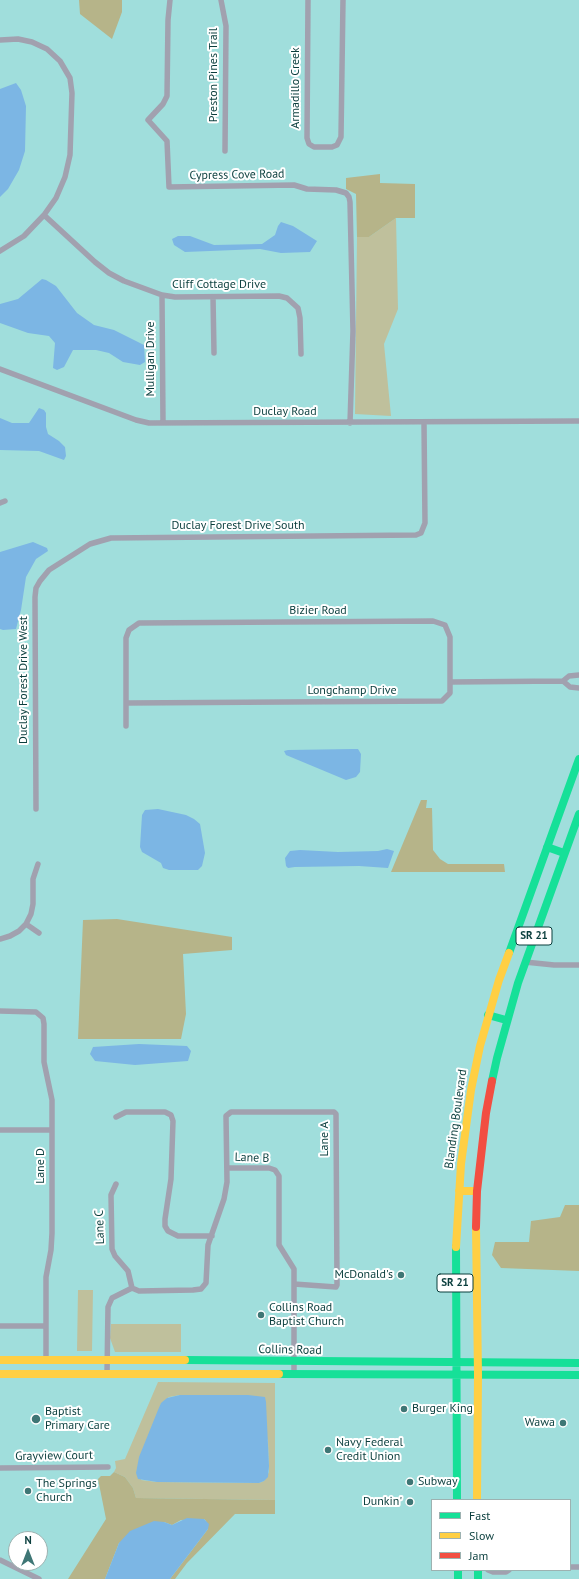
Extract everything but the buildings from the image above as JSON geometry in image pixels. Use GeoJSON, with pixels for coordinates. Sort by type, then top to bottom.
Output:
{"type":"FeatureCollection","features":[{"type":"Feature","properties":{"kind":"main road","name":"Blanding Boulevard"},"geometry":{"type":"LineString","coordinates":[[457,1499],[456,1260],[461,1164],[471,1090],[488,1015],[513,938],[579,759]]}},
{"type":"Feature","properties":{"kind":"main road","name":"SR 21"},"geometry":{"type":"LineString","coordinates":[[478,1499],[476,1247],[478,1191],[490,1089],[506,1020],[525,962],[579,814]]}},
{"type":"Feature","properties":{"kind":"main road"},"geometry":{"type":"LineString","coordinates":[[547,847],[564,853]]}},
{"type":"Feature","properties":{"kind":"main road"},"geometry":{"type":"LineString","coordinates":[[488,1015],[506,1020]]}},
{"type":"Feature","properties":{"kind":"main road"},"geometry":{"type":"LineString","coordinates":[[459,1191],[478,1191]]}},
{"type":"Feature","properties":{"kind":"main road","name":"Collins Road"},"geometry":{"type":"LineString","coordinates":[[0,1360],[46,1359],[579,1363]]}},
{"type":"Feature","properties":{"kind":"main road","name":"Collins Road"},"geometry":{"type":"LineString","coordinates":[[0,1374],[579,1375]]}},
{"type":"Feature","properties":{"kind":"street","name":"Cypress Cove Road"},"geometry":{"type":"LineString","coordinates":[[170,0],[168,20],[167,96],[163,104],[148,120],[167,141],[169,187],[294,185],[307,189],[336,190],[346,193],[349,197],[353,331],[350,423]]}},
{"type":"Feature","properties":{"kind":"street","name":"Preston Pines Trail"},"geometry":{"type":"LineString","coordinates":[[221,0],[226,26],[225,151]]}},
{"type":"Feature","properties":{"kind":"street","name":"Armadillo Creek"},"geometry":{"type":"LineString","coordinates":[[308,0],[307,138],[309,144],[314,147],[332,147],[336,145],[341,137],[342,0]]}},
{"type":"Feature","properties":{"kind":"street"},"geometry":{"type":"LineString","coordinates":[[0,40],[18,39],[32,42],[47,49],[60,61],[70,78],[72,93],[70,155],[65,177],[56,198],[44,215],[24,236],[0,251]]}},
{"type":"Feature","properties":{"kind":"street","name":"Cliff Cottage Drive"},"geometry":{"type":"LineString","coordinates":[[44,215],[109,273],[124,281],[162,295],[175,297],[279,296],[287,298],[298,308],[300,318],[301,354]]}},
{"type":"Feature","properties":{"kind":"street","name":"Mulligan Drive"},"geometry":{"type":"LineString","coordinates":[[162,295],[163,424]]}},
{"type":"Feature","properties":{"kind":"street"},"geometry":{"type":"LineString","coordinates":[[213,297],[214,353]]}},
{"type":"Feature","properties":{"kind":"street","name":"Duclay Road"},"geometry":{"type":"LineString","coordinates":[[0,369],[136,420],[163,424],[579,421]]}},
{"type":"Feature","properties":{"kind":"street","name":"Duclay Forest Drive South"},"geometry":{"type":"LineString","coordinates":[[61,562],[90,544],[111,538],[410,536],[421,533],[425,523],[424,422]]}},
{"type":"Feature","properties":{"kind":"street","name":"Duclay Forest Drive West"},"geometry":{"type":"LineString","coordinates":[[36,809],[35,597],[36,588],[44,575],[61,562]]}},
{"type":"Feature","properties":{"kind":"street","name":"Bizier Road"},"geometry":{"type":"LineString","coordinates":[[127,703],[126,638],[129,630],[133,626],[144,623],[433,621],[445,625],[450,637],[451,682]]}},
{"type":"Feature","properties":{"kind":"street"},"geometry":{"type":"LineString","coordinates":[[451,682],[563,681],[569,676],[579,674]]}},
{"type":"Feature","properties":{"kind":"street"},"geometry":{"type":"LineString","coordinates":[[563,681],[570,687],[579,688]]}},
{"type":"Feature","properties":{"kind":"street","name":"Longchamp Drive"},"geometry":{"type":"LineString","coordinates":[[127,703],[442,701],[449,696],[451,682]]}},
{"type":"Feature","properties":{"kind":"street"},"geometry":{"type":"LineString","coordinates":[[126,726],[127,703]]}},
{"type":"Feature","properties":{"kind":"street"},"geometry":{"type":"LineString","coordinates":[[0,939],[19,931],[26,924],[31,914],[33,904],[33,879],[38,864]]}},
{"type":"Feature","properties":{"kind":"street"},"geometry":{"type":"LineString","coordinates":[[26,924],[39,933]]}},
{"type":"Feature","properties":{"kind":"street"},"geometry":{"type":"LineString","coordinates":[[525,962],[554,965],[579,965]]}},
{"type":"Feature","properties":{"kind":"street","name":"Lane D"},"geometry":{"type":"LineString","coordinates":[[0,1011],[36,1012],[42,1018],[44,1024],[44,1062],[52,1100],[52,1233],[51,1250],[46,1277],[46,1359]]}},
{"type":"Feature","properties":{"kind":"street"},"geometry":{"type":"LineString","coordinates":[[116,1117],[126,1112],[165,1112],[171,1115],[173,1121],[171,1178],[165,1219],[166,1226],[168,1231],[178,1236],[212,1236]]}},
{"type":"Feature","properties":{"kind":"street","name":"Lane A"},"geometry":{"type":"LineString","coordinates":[[227,1168],[226,1116],[231,1112],[334,1112],[336,1114],[337,1285],[336,1287],[294,1284]]}},
{"type":"Feature","properties":{"kind":"street"},"geometry":{"type":"LineString","coordinates":[[0,1130],[52,1130]]}},
{"type":"Feature","properties":{"kind":"street","name":"Lane B"},"geometry":{"type":"LineString","coordinates":[[132,1288],[139,1291],[196,1290],[204,1287],[207,1279],[208,1245],[224,1199],[227,1168],[272,1168],[278,1173],[279,1176],[279,1245],[294,1269],[294,1375]]}},
{"type":"Feature","properties":{"kind":"street","name":"Lane C"},"geometry":{"type":"LineString","coordinates":[[116,1184],[111,1195],[112,1249],[118,1261],[128,1271],[132,1288]]}},
{"type":"Feature","properties":{"kind":"street"},"geometry":{"type":"LineString","coordinates":[[107,1374],[108,1307],[110,1302],[117,1295],[132,1288]]}},
{"type":"Feature","properties":{"kind":"street"},"geometry":{"type":"LineString","coordinates":[[0,1326],[45,1326]]}},
{"type":"Feature","properties":{"kind":"street","name":"Grayview Court"},"geometry":{"type":"LineString","coordinates":[[0,1468],[108,1467]]}},
{"type":"Feature","properties":{"kind":"street"},"geometry":{"type":"LineString","coordinates":[[0,1560],[39,1579]]}},
{"type":"Feature","properties":{"kind":"street"},"geometry":{"type":"LineString","coordinates":[[490,1571],[508,1571]]}},
{"type":"Feature","properties":{"kind":"green space"},"geometry":{"type":"Polygon","coordinates":[[[396,218],[398,309],[384,344],[391,416],[355,414],[357,237],[369,237],[396,218]]]}},
{"type":"Feature","properties":{"kind":"green space"},"geometry":{"type":"Polygon","coordinates":[[[78,1290],[93,1290],[92,1351],[77,1351],[78,1290]]]}},
{"type":"Feature","properties":{"kind":"green space"},"geometry":{"type":"Polygon","coordinates":[[[111,1324],[181,1324],[181,1352],[115,1352],[110,1338],[111,1324]]]}},
{"type":"Feature","properties":{"kind":"green space"},"geometry":{"type":"Polygon","coordinates":[[[158,1382],[275,1383],[275,1500],[136,1498],[133,1488],[125,1477],[114,1472],[116,1468],[115,1461],[125,1459],[158,1382]],[[180,1395],[169,1397],[161,1404],[141,1480],[157,1482],[259,1483],[264,1481],[269,1472],[268,1441],[248,1395],[180,1395]]]}},
{"type":"Feature","properties":{"kind":"shaded area"},"geometry":{"type":"Polygon","coordinates":[[[79,0],[122,0],[122,12],[112,39],[80,14],[79,0]]]}},
{"type":"Feature","properties":{"kind":"shaded area"},"geometry":{"type":"Polygon","coordinates":[[[380,174],[380,183],[415,184],[415,218],[396,218],[369,237],[357,237],[356,194],[346,189],[346,178],[380,174]]]}},
{"type":"Feature","properties":{"kind":"shaded area"},"geometry":{"type":"Polygon","coordinates":[[[421,800],[427,800],[426,808],[432,808],[433,850],[440,859],[448,864],[504,864],[505,872],[391,872],[421,800]]]}},
{"type":"Feature","properties":{"kind":"shaded area"},"geometry":{"type":"Polygon","coordinates":[[[117,919],[232,937],[232,950],[183,954],[186,1014],[181,1039],[78,1039],[83,920],[117,919]]]}},
{"type":"Feature","properties":{"kind":"shaded area"},"geometry":{"type":"Polygon","coordinates":[[[565,1205],[579,1205],[579,1271],[501,1268],[492,1255],[495,1242],[529,1242],[531,1221],[560,1217],[565,1205]]]}},
{"type":"Feature","properties":{"kind":"shaded area"},"geometry":{"type":"Polygon","coordinates":[[[114,1472],[125,1477],[133,1488],[136,1498],[275,1500],[275,1514],[235,1514],[187,1563],[175,1579],[170,1579],[208,1529],[204,1519],[181,1520],[172,1525],[164,1522],[119,1543],[105,1579],[68,1579],[106,1519],[98,1479],[101,1476],[110,1476],[114,1472]]]}},
{"type":"Feature","properties":{"kind":"water"},"geometry":{"type":"Polygon","coordinates":[[[16,83],[21,90],[26,106],[25,151],[19,170],[8,189],[0,197],[0,89],[16,83]]]}},
{"type":"Feature","properties":{"kind":"water"},"geometry":{"type":"Polygon","coordinates":[[[281,222],[293,226],[317,241],[310,252],[281,253],[260,249],[185,252],[174,245],[172,239],[178,236],[190,236],[214,245],[262,244],[275,235],[281,222]]]}},
{"type":"Feature","properties":{"kind":"water"},"geometry":{"type":"Polygon","coordinates":[[[42,279],[56,286],[77,313],[94,325],[114,330],[144,345],[145,362],[140,365],[123,362],[109,353],[96,350],[73,350],[64,367],[57,370],[53,368],[55,343],[49,336],[28,333],[0,323],[0,304],[18,299],[42,279]]]}},
{"type":"Feature","properties":{"kind":"water"},"geometry":{"type":"Polygon","coordinates":[[[39,408],[44,410],[46,413],[46,427],[48,434],[65,447],[66,456],[64,460],[39,451],[0,450],[0,418],[12,423],[29,423],[39,408]]]}},
{"type":"Feature","properties":{"kind":"water"},"geometry":{"type":"Polygon","coordinates":[[[33,542],[47,548],[48,551],[36,559],[26,577],[21,610],[16,629],[0,629],[0,552],[33,542]]]}},
{"type":"Feature","properties":{"kind":"water"},"geometry":{"type":"Polygon","coordinates":[[[358,749],[361,754],[360,772],[356,777],[346,780],[286,755],[284,751],[288,750],[358,749]]]}},
{"type":"Feature","properties":{"kind":"water"},"geometry":{"type":"Polygon","coordinates":[[[158,809],[186,815],[200,824],[205,853],[202,866],[198,870],[169,870],[163,868],[161,863],[142,852],[140,847],[142,815],[145,810],[158,809]]]}},
{"type":"Feature","properties":{"kind":"water"},"geometry":{"type":"Polygon","coordinates":[[[387,849],[394,851],[388,868],[359,866],[288,868],[286,866],[285,858],[290,851],[300,850],[338,852],[378,851],[387,849]]]}},
{"type":"Feature","properties":{"kind":"water"},"geometry":{"type":"Polygon","coordinates":[[[139,1044],[187,1046],[191,1051],[188,1061],[135,1065],[95,1061],[90,1054],[93,1047],[139,1044]]]}},
{"type":"Feature","properties":{"kind":"water"},"geometry":{"type":"Polygon","coordinates":[[[180,1395],[248,1395],[265,1397],[269,1466],[268,1477],[259,1483],[157,1482],[138,1479],[136,1473],[139,1457],[161,1403],[167,1398],[180,1395]]]}},
{"type":"Feature","properties":{"kind":"water"},"geometry":{"type":"Polygon","coordinates":[[[187,1518],[204,1519],[209,1524],[208,1529],[170,1579],[105,1579],[119,1543],[130,1531],[154,1521],[172,1525],[187,1518]]]}},
{"type":"Feature","properties":{"kind":"traffic: fast"},"geometry":{"type":"LineString","coordinates":[[509,953],[579,759]]}},
{"type":"Feature","properties":{"kind":"traffic: fast"},"geometry":{"type":"LineString","coordinates":[[492,1081],[518,983],[579,814]]}},
{"type":"Feature","properties":{"kind":"traffic: fast"},"geometry":{"type":"LineString","coordinates":[[547,847],[564,853]]}},
{"type":"Feature","properties":{"kind":"traffic: fast"},"geometry":{"type":"LineString","coordinates":[[488,1015],[506,1020]]}},
{"type":"Feature","properties":{"kind":"traffic: fast"},"geometry":{"type":"LineString","coordinates":[[456,1247],[457,1499]]}},
{"type":"Feature","properties":{"kind":"traffic: fast"},"geometry":{"type":"LineString","coordinates":[[185,1360],[579,1363]]}},
{"type":"Feature","properties":{"kind":"traffic: fast"},"geometry":{"type":"LineString","coordinates":[[279,1374],[579,1375]]}},
{"type":"Feature","properties":{"kind":"traffic: fast"},"geometry":{"type":"LineString","coordinates":[[458,1571],[458,1579]]}},
{"type":"Feature","properties":{"kind":"traffic: fast"},"geometry":{"type":"LineString","coordinates":[[478,1571],[478,1579]]}},
{"type":"Feature","properties":{"kind":"traffic: slow"},"geometry":{"type":"LineString","coordinates":[[456,1247],[461,1164],[471,1090],[480,1046],[499,980],[509,953]]}},
{"type":"Feature","properties":{"kind":"traffic: slow"},"geometry":{"type":"LineString","coordinates":[[459,1191],[477,1191]]}},
{"type":"Feature","properties":{"kind":"traffic: slow"},"geometry":{"type":"LineString","coordinates":[[476,1227],[478,1375],[477,1499]]}},
{"type":"Feature","properties":{"kind":"traffic: slow"},"geometry":{"type":"LineString","coordinates":[[0,1360],[185,1360]]}},
{"type":"Feature","properties":{"kind":"traffic: slow"},"geometry":{"type":"LineString","coordinates":[[0,1374],[279,1374]]}},
{"type":"Feature","properties":{"kind":"traffic: jam"},"geometry":{"type":"LineString","coordinates":[[476,1227],[477,1191],[486,1113],[492,1081]]}},
{"type":"Feature","properties":{"kind":"place","name":"McDonald's"},"geometry":{"type":"Point","coordinates":[401,1275]}},
{"type":"Feature","properties":{"kind":"place","name":"Collins Road Baptist Church"},"geometry":{"type":"Point","coordinates":[261,1315]}},
{"type":"Feature","properties":{"kind":"place","name":"Burger King"},"geometry":{"type":"Point","coordinates":[404,1409]}},
{"type":"Feature","properties":{"kind":"place","name":"Baptist Primary Care"},"geometry":{"type":"Point","coordinates":[36,1419]}},
{"type":"Feature","properties":{"kind":"place","name":"Wawa"},"geometry":{"type":"Point","coordinates":[563,1423]}},
{"type":"Feature","properties":{"kind":"place","name":"Navy Federal Credit Union"},"geometry":{"type":"Point","coordinates":[328,1450]}},
{"type":"Feature","properties":{"kind":"place","name":"Subway"},"geometry":{"type":"Point","coordinates":[410,1482]}},
{"type":"Feature","properties":{"kind":"place","name":"The Springs Church"},"geometry":{"type":"Point","coordinates":[28,1491]}},
{"type":"Feature","properties":{"kind":"place","name":"Dunkin'"},"geometry":{"type":"Point","coordinates":[410,1502]}}]}
